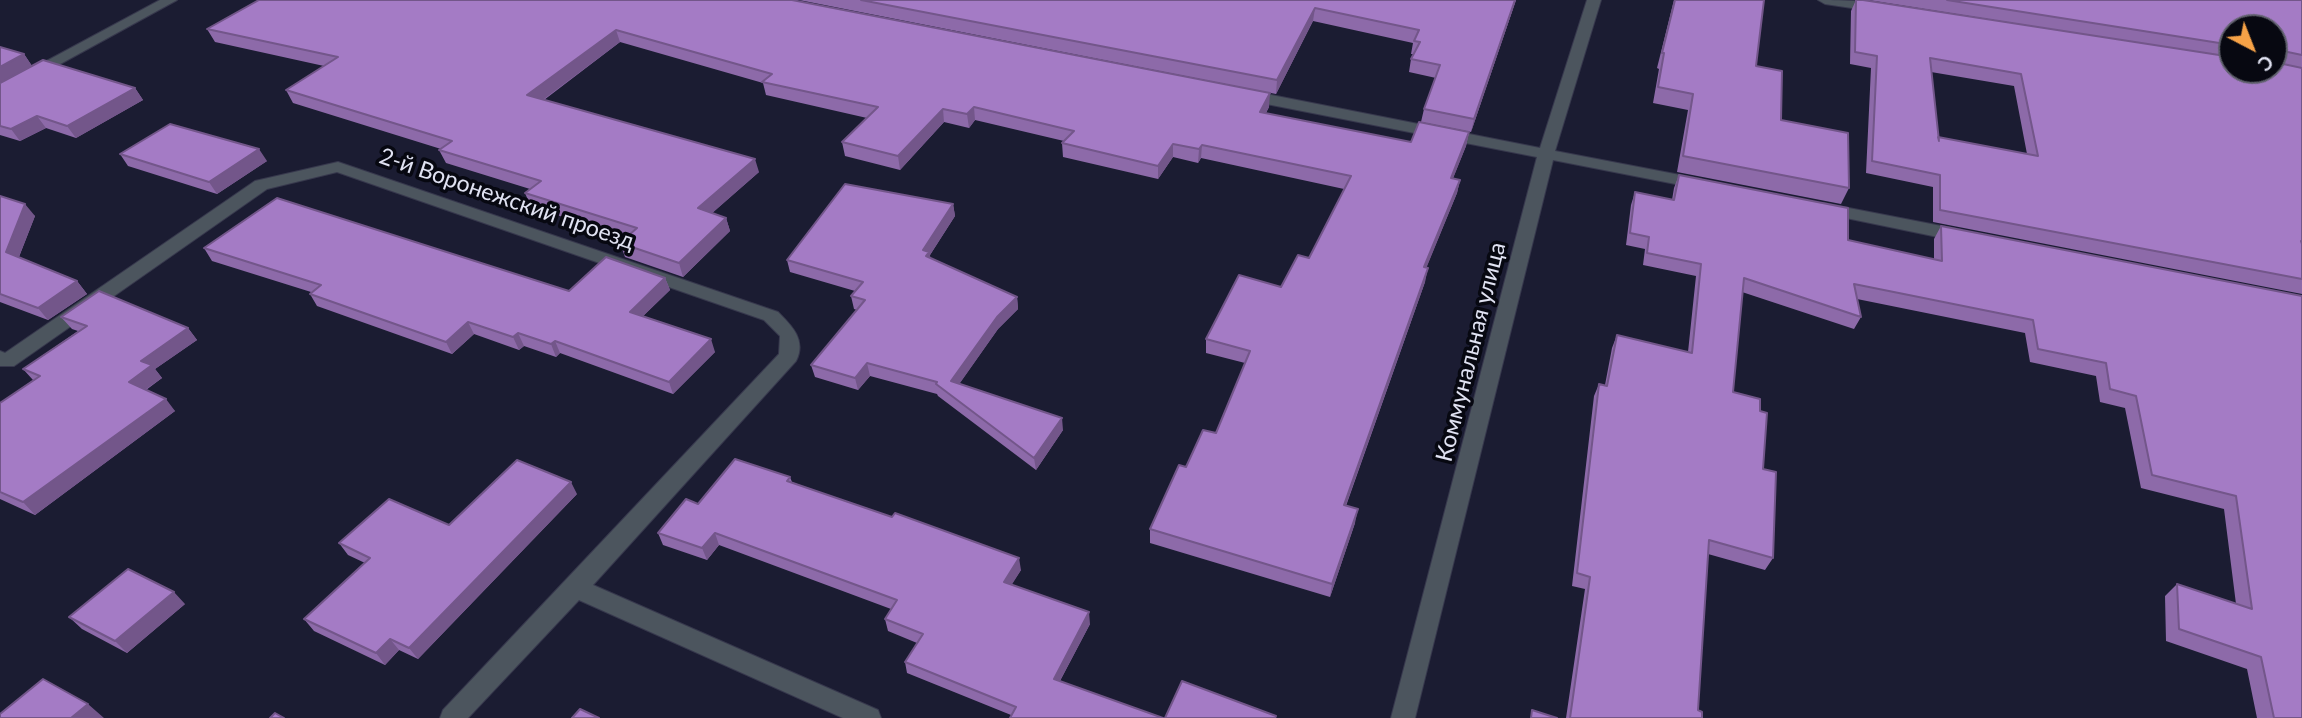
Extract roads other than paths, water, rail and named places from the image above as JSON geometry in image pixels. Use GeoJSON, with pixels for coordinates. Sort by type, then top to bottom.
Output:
{"type":"FeatureCollection","features":[{"type":"Feature","properties":{"kind":"street"},"geometry":{"type":"LineString","coordinates":[[0,92],[170,0]]}},
{"type":"Feature","properties":{"kind":"street","name":"Коммунальная улица"},"geometry":{"type":"LineString","coordinates":[[1403,718],[1546,153],[1594,0]]}},
{"type":"Feature","properties":{"kind":"street"},"geometry":{"type":"LineString","coordinates":[[1825,0],[1893,11]]}},
{"type":"Feature","properties":{"kind":"street"},"geometry":{"type":"LineString","coordinates":[[1233,92],[1724,189]]}},
{"type":"Feature","properties":{"kind":"street","name":"2-й Воронежский проезд"},"geometry":{"type":"LineString","coordinates":[[2,361],[261,185],[302,173],[338,167],[771,316],[789,334],[789,356],[576,588],[452,718]]}},
{"type":"Feature","properties":{"kind":"street"},"geometry":{"type":"LineString","coordinates":[[1806,205],[1983,240]]}},
{"type":"Feature","properties":{"kind":"street"},"geometry":{"type":"LineString","coordinates":[[576,588],[869,718]]}}]}
